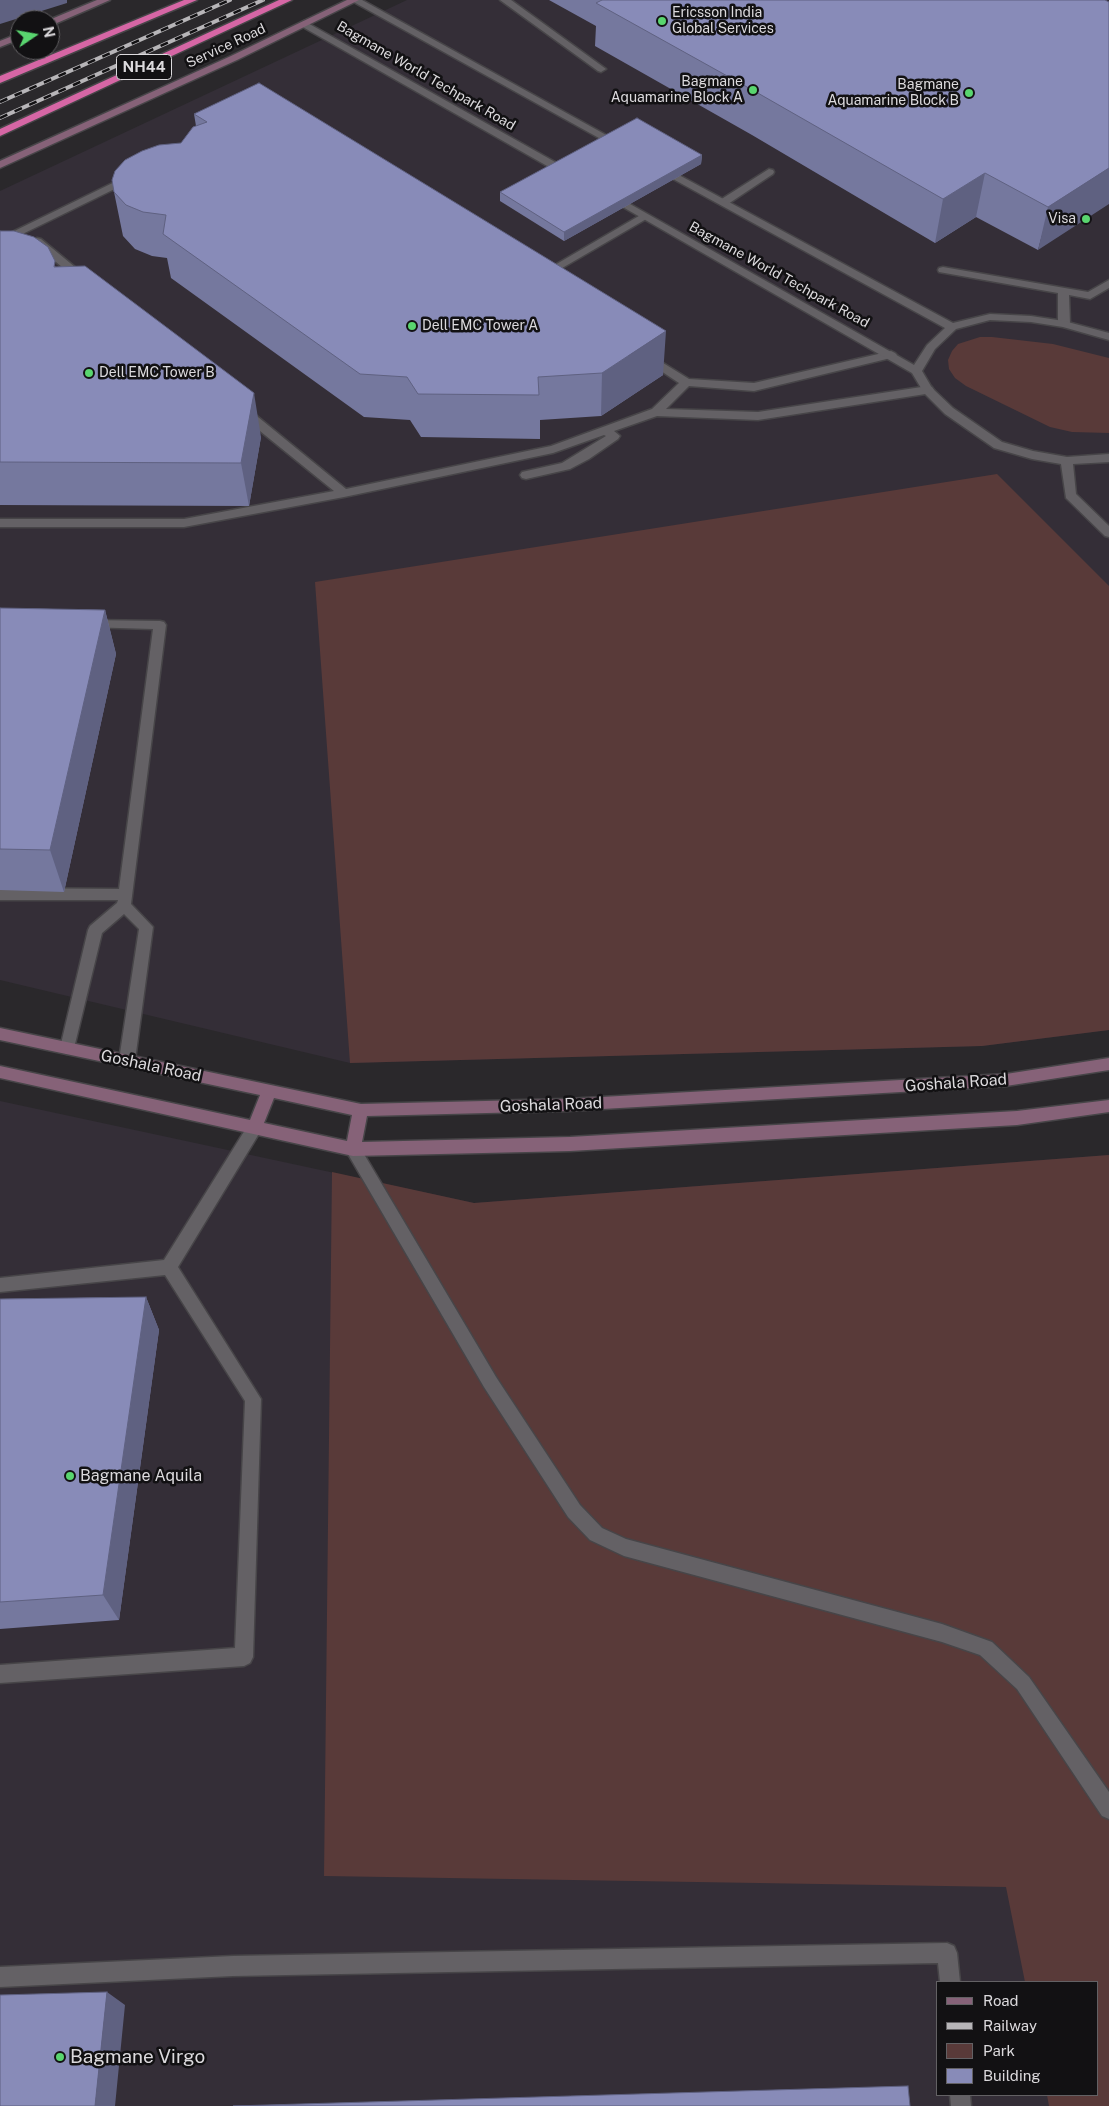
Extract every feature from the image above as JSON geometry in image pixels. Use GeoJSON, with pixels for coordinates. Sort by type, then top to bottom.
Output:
{"type":"FeatureCollection","features":[{"type":"Feature","properties":{"kind":"highway","name":"NH44"},"geometry":{"type":"LineString","coordinates":[[0,80],[192,0]]}},
{"type":"Feature","properties":{"kind":"highway","name":"NH44"},"geometry":{"type":"LineString","coordinates":[[0,134],[287,0]]}},
{"type":"Feature","properties":{"kind":"street"},"geometry":{"type":"LineString","coordinates":[[60,19],[105,0]]}},
{"type":"Feature","properties":{"kind":"street","name":"Service Road"},"geometry":{"type":"LineString","coordinates":[[0,165],[234,58],[354,0]]}},
{"type":"Feature","properties":{"kind":"street","name":"Bagmane World Techpark Road"},"geometry":{"type":"LineString","coordinates":[[354,0],[612,141]]}},
{"type":"Feature","properties":{"kind":"street"},"geometry":{"type":"LineString","coordinates":[[505,0],[601,69]]}},
{"type":"Feature","properties":{"kind":"street","name":"Bagmane World Techpark Road"},"geometry":{"type":"LineString","coordinates":[[304,24],[560,169]]}},
{"type":"Feature","properties":{"kind":"street"},"geometry":{"type":"LineString","coordinates":[[0,242],[145,170]]}},
{"type":"Feature","properties":{"kind":"street"},"geometry":{"type":"LineString","coordinates":[[724,202],[769,172]]}},
{"type":"Feature","properties":{"kind":"street"},"geometry":{"type":"LineString","coordinates":[[678,177],[952,327]]}},
{"type":"Feature","properties":{"kind":"street","name":"Bagmane World Techpark Road"},"geometry":{"type":"LineString","coordinates":[[626,206],[891,355],[916,371]]}},
{"type":"Feature","properties":{"kind":"street"},"geometry":{"type":"LineString","coordinates":[[535,284],[644,216]]}},
{"type":"Feature","properties":{"kind":"street"},"geometry":{"type":"LineString","coordinates":[[24,231],[92,287]]}},
{"type":"Feature","properties":{"kind":"street"},"geometry":{"type":"LineString","coordinates":[[943,270],[1090,296],[1109,282]]}},
{"type":"Feature","properties":{"kind":"street"},"geometry":{"type":"LineString","coordinates":[[1063,291],[1064,324]]}},
{"type":"Feature","properties":{"kind":"street"},"geometry":{"type":"LineString","coordinates":[[1106,336],[1064,324],[1032,319],[990,317],[952,327],[931,347],[916,371],[928,390],[949,411],[998,445],[1032,455],[1067,461],[1109,458]]}},
{"type":"Feature","properties":{"kind":"street"},"geometry":{"type":"LineString","coordinates":[[637,350],[686,382],[754,387],[891,355]]}},
{"type":"Feature","properties":{"kind":"street"},"geometry":{"type":"LineString","coordinates":[[656,412],[686,382]]}},
{"type":"Feature","properties":{"kind":"street"},"geometry":{"type":"LineString","coordinates":[[0,523],[184,523],[344,493],[553,449],[656,412],[758,416],[928,390]]}},
{"type":"Feature","properties":{"kind":"street"},"geometry":{"type":"LineString","coordinates":[[237,406],[344,493]]}},
{"type":"Feature","properties":{"kind":"street"},"geometry":{"type":"LineString","coordinates":[[526,475],[566,466],[585,456],[614,436],[606,431]]}},
{"type":"Feature","properties":{"kind":"street"},"geometry":{"type":"LineString","coordinates":[[1067,461],[1070,495],[1109,533]]}},
{"type":"Feature","properties":{"kind":"street"},"geometry":{"type":"LineString","coordinates":[[67,1048],[95,930],[125,901],[160,625],[80,624]]}},
{"type":"Feature","properties":{"kind":"street"},"geometry":{"type":"LineString","coordinates":[[0,894],[125,901],[146,927],[127,1060]]}},
{"type":"Feature","properties":{"kind":"street","name":"Goshala Road"},"geometry":{"type":"LineString","coordinates":[[0,1034],[361,1110],[567,1105],[986,1082],[1109,1064]]}},
{"type":"Feature","properties":{"kind":"street"},"geometry":{"type":"LineString","coordinates":[[0,1072],[353,1148],[580,1143],[1017,1118],[1109,1106]]}},
{"type":"Feature","properties":{"kind":"street"},"geometry":{"type":"LineString","coordinates":[[169,1268],[255,1127],[269,1091]]}},
{"type":"Feature","properties":{"kind":"street"},"geometry":{"type":"LineString","coordinates":[[361,1110],[353,1148],[490,1382],[574,1511],[596,1534],[624,1548],[942,1633],[986,1648],[1023,1683],[1109,1809]]}},
{"type":"Feature","properties":{"kind":"street"},"geometry":{"type":"LineString","coordinates":[[0,1285],[169,1268]]}},
{"type":"Feature","properties":{"kind":"street"},"geometry":{"type":"LineString","coordinates":[[0,1674],[244,1657],[253,1399],[169,1268]]}},
{"type":"Feature","properties":{"kind":"street"},"geometry":{"type":"LineString","coordinates":[[0,1977],[233,1966],[947,1953],[950,1981]]}},
{"type":"Feature","properties":{"kind":"shaded area"},"geometry":{"type":"Polygon","coordinates":[[[407,0],[1109,0],[1109,1030],[982,1046],[350,1063],[0,980],[0,191],[407,0]]]}},
{"type":"Feature","properties":{"kind":"shaded area"},"geometry":{"type":"Polygon","coordinates":[[[0,1101],[474,1203],[1109,1155],[1109,2106],[0,2106],[0,1101]]]}},
{"type":"Feature","properties":{"kind":"green space"},"geometry":{"type":"Polygon","coordinates":[[[980,337],[1053,344],[1109,358],[1109,433],[1072,432],[1050,427],[966,386],[955,378],[949,369],[948,360],[952,351],[958,344],[980,337]]]}},
{"type":"Feature","properties":{"kind":"green space"},"geometry":{"type":"Polygon","coordinates":[[[997,474],[1109,586],[1109,1030],[982,1046],[350,1063],[315,582],[997,474]]]}},
{"type":"Feature","properties":{"kind":"green space"},"geometry":{"type":"Polygon","coordinates":[[[1109,1155],[1109,2106],[1049,2106],[1047,2096],[1099,2096],[1099,1981],[1025,1981],[1006,1887],[324,1876],[332,1172],[474,1203],[1109,1155]]]}},
{"type":"Feature","properties":{"kind":"building","name":"Bagmane Aquamarine Block B"},"geometry":{"type":"Polygon","coordinates":[[[602,0],[1105,0],[1109,2],[1109,168],[1048,207],[985,173],[943,199],[596,3],[602,0]]]}},
{"type":"Feature","properties":{"kind":"building","name":"Dell EMC Tower A"},"geometry":{"type":"Polygon","coordinates":[[[259,83],[666,331],[602,373],[538,377],[539,395],[418,394],[407,377],[360,374],[163,234],[166,215],[143,212],[126,205],[114,192],[112,180],[115,171],[125,160],[159,145],[181,143],[193,127],[207,122],[194,114],[259,83]]]}},
{"type":"Feature","properties":{"kind":"building"},"geometry":{"type":"Polygon","coordinates":[[[637,118],[702,155],[564,232],[500,192],[637,118]]]}},
{"type":"Feature","properties":{"kind":"building","name":"Dell EMC Tower B"},"geometry":{"type":"Polygon","coordinates":[[[0,231],[14,231],[34,237],[48,247],[55,261],[54,267],[85,266],[254,393],[241,463],[0,462],[0,231]]]}},
{"type":"Feature","properties":{"kind":"building"},"geometry":{"type":"Polygon","coordinates":[[[0,608],[105,610],[50,850],[0,849],[0,608]]]}},
{"type":"Feature","properties":{"kind":"building","name":"Bagmane Aquila"},"geometry":{"type":"Polygon","coordinates":[[[146,1297],[103,1595],[0,1602],[0,1299],[146,1297]]]}},
{"type":"Feature","properties":{"kind":"building","name":"Bagmane Virgo"},"geometry":{"type":"Polygon","coordinates":[[[107,1992],[95,2106],[0,2106],[0,1995],[107,1992]]]}},
{"type":"Feature","properties":{"kind":"building"},"geometry":{"type":"Polygon","coordinates":[[[908,2086],[910,2106],[233,2106],[908,2086]]]}},
{"type":"Feature","properties":{"kind":"railway"},"geometry":{"type":"LineString","coordinates":[[0,102],[230,0]]}},
{"type":"Feature","properties":{"kind":"railway"},"geometry":{"type":"LineString","coordinates":[[0,118],[263,0]]}},
{"type":"Feature","properties":{"kind":"place","name":"Ericsson India Global Services"},"geometry":{"type":"Point","coordinates":[662,21]}},
{"type":"Feature","properties":{"kind":"place","name":"Bagmane Aquamarine Block A"},"geometry":{"type":"Point","coordinates":[753,90]}},
{"type":"Feature","properties":{"kind":"place","name":"Bagmane Aquamarine Block B"},"geometry":{"type":"Point","coordinates":[969,93]}},
{"type":"Feature","properties":{"kind":"place","name":"Visa"},"geometry":{"type":"Point","coordinates":[1086,219]}},
{"type":"Feature","properties":{"kind":"place","name":"Dell EMC Tower A"},"geometry":{"type":"Point","coordinates":[412,326]}},
{"type":"Feature","properties":{"kind":"place","name":"Dell EMC Tower B"},"geometry":{"type":"Point","coordinates":[89,373]}},
{"type":"Feature","properties":{"kind":"place","name":"Bagmane Aquila"},"geometry":{"type":"Point","coordinates":[70,1476]}},
{"type":"Feature","properties":{"kind":"place","name":"Bagmane Virgo"},"geometry":{"type":"Point","coordinates":[60,2057]}}]}
